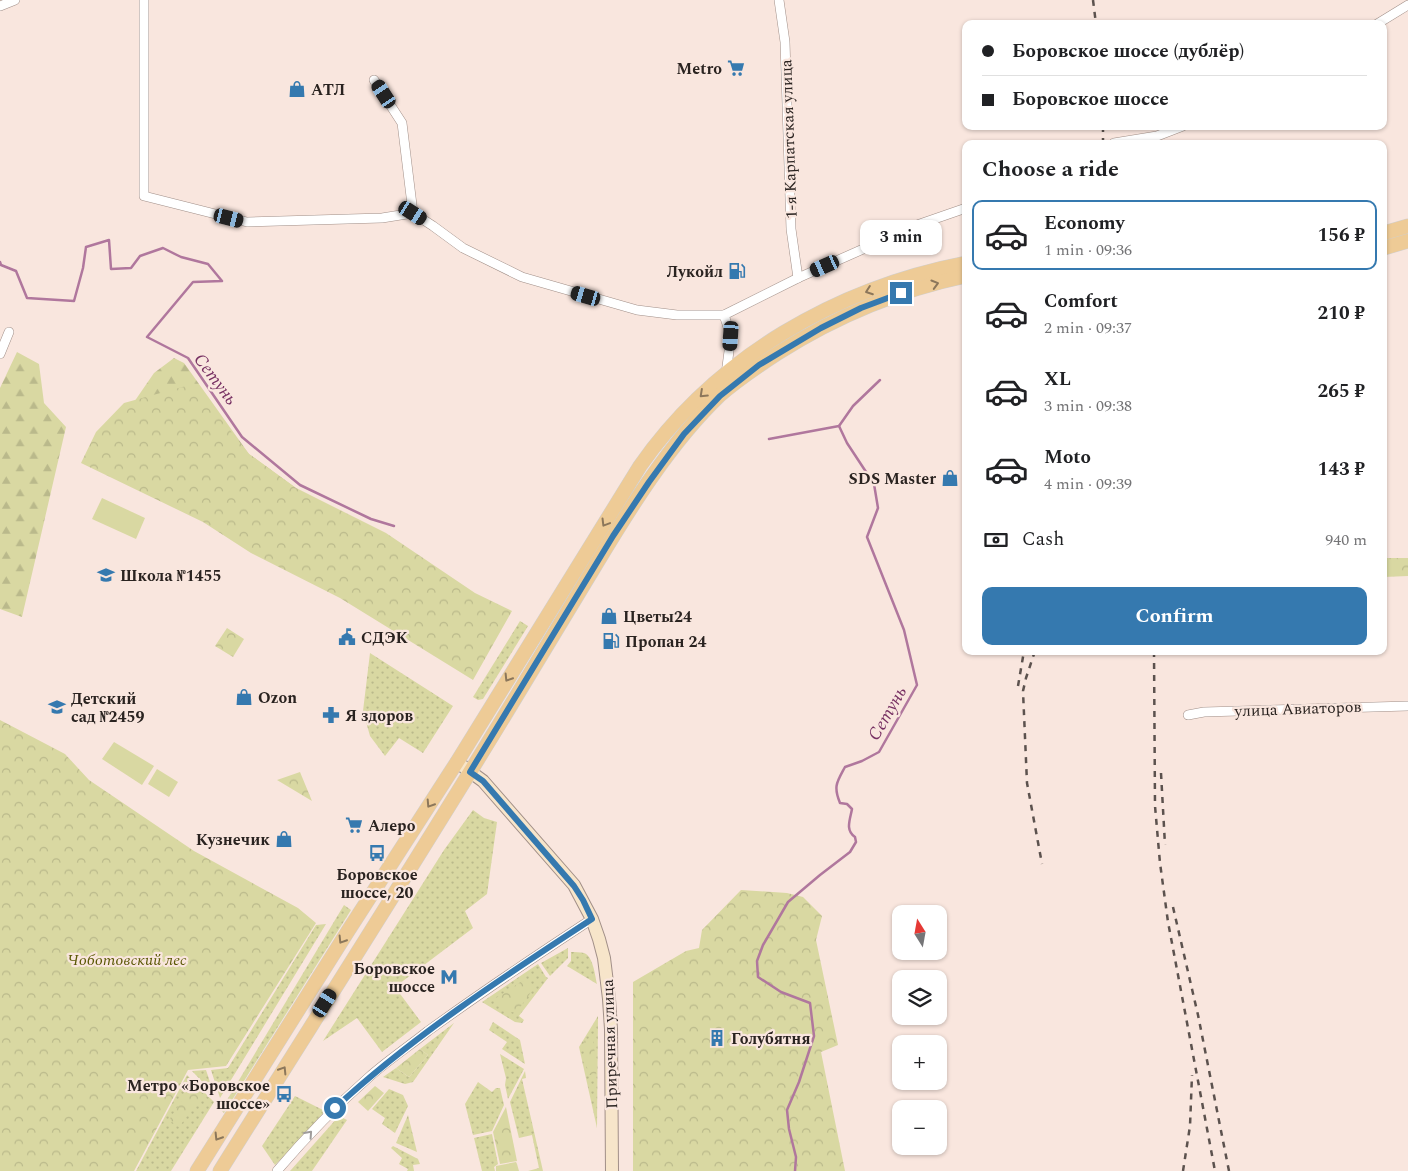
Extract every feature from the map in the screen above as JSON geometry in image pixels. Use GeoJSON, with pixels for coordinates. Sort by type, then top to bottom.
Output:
{"type":"FeatureCollection","features":[{"type":"Feature","properties":{"kind":"main road"},"geometry":{"type":"LineString","coordinates":[[1387,232],[1408,226]]}},
{"type":"Feature","properties":{"kind":"main road"},"geometry":{"type":"LineString","coordinates":[[1387,247],[1408,241]]}},
{"type":"Feature","properties":{"kind":"main road"},"geometry":{"type":"LineString","coordinates":[[197,1171],[348,930],[457,762],[640,466],[658,441],[707,390],[771,340],[846,299],[915,274],[962,263]]}},
{"type":"Feature","properties":{"kind":"main road"},"geometry":{"type":"LineString","coordinates":[[220,1171],[470,772],[613,536],[684,434],[720,396],[759,365],[803,338],[861,308],[901,293],[962,277]]}},
{"type":"Feature","properties":{"kind":"street"},"geometry":{"type":"LineString","coordinates":[[0,6],[14,0]]}},
{"type":"Feature","properties":{"kind":"street"},"geometry":{"type":"LineString","coordinates":[[144,0],[144,196],[247,222],[382,218],[413,213],[463,248],[522,277],[637,310],[677,315],[724,316],[798,278],[917,226],[962,209]]}},
{"type":"Feature","properties":{"kind":"street","name":"1-я Карпатская улица"},"geometry":{"type":"LineString","coordinates":[[779,0],[785,42],[791,229],[798,278]]}},
{"type":"Feature","properties":{"kind":"street"},"geometry":{"type":"LineString","coordinates":[[1384,20],[1408,5]]}},
{"type":"Feature","properties":{"kind":"street"},"geometry":{"type":"LineString","coordinates":[[374,80],[402,123],[413,213]]}},
{"type":"Feature","properties":{"kind":"street"},"geometry":{"type":"LineString","coordinates":[[1132,140],[1157,136],[1173,130]]}},
{"type":"Feature","properties":{"kind":"street"},"geometry":{"type":"LineString","coordinates":[[724,316],[731,336],[726,374]]}},
{"type":"Feature","properties":{"kind":"street"},"geometry":{"type":"LineString","coordinates":[[0,354],[10,332]]}},
{"type":"Feature","properties":{"kind":"street","name":"улица Авиаторов"},"geometry":{"type":"LineString","coordinates":[[1188,715],[1204,712],[1408,706]]}},
{"type":"Feature","properties":{"kind":"street","name":"Приречная улица"},"geometry":{"type":"LineString","coordinates":[[457,762],[483,781],[574,886],[592,919],[604,958],[609,1000],[612,1171]]}},
{"type":"Feature","properties":{"kind":"street"},"geometry":{"type":"LineString","coordinates":[[278,1171],[328,1115],[390,1060],[479,994],[592,919]]}},
{"type":"Feature","properties":{"kind":"green space"},"geometry":{"type":"Polygon","coordinates":[[[17,352],[39,364],[44,403],[66,427],[22,617],[0,609],[0,388],[17,352]]]}},
{"type":"Feature","properties":{"kind":"green space"},"geometry":{"type":"Polygon","coordinates":[[[174,358],[184,363],[249,454],[296,488],[321,501],[132,405],[154,373],[174,358]]]}},
{"type":"Feature","properties":{"kind":"green space"},"geometry":{"type":"Polygon","coordinates":[[[193,384],[249,454],[296,488],[386,533],[475,593],[512,611],[473,680],[340,598],[251,553],[203,522],[81,463],[96,432],[124,403],[193,384]]]}},
{"type":"Feature","properties":{"kind":"green space"},"geometry":{"type":"Polygon","coordinates":[[[102,498],[145,518],[136,539],[92,519],[102,498]]]}},
{"type":"Feature","properties":{"kind":"green space"},"geometry":{"type":"Polygon","coordinates":[[[1387,558],[1408,558],[1408,576],[1387,577],[1387,558]]]}},
{"type":"Feature","properties":{"kind":"green space"},"geometry":{"type":"Polygon","coordinates":[[[520,621],[528,626],[483,699],[478,700],[473,697],[520,621]]]}},
{"type":"Feature","properties":{"kind":"green space"},"geometry":{"type":"Polygon","coordinates":[[[227,628],[244,639],[233,657],[215,646],[227,628]]]}},
{"type":"Feature","properties":{"kind":"green space"},"geometry":{"type":"Polygon","coordinates":[[[370,653],[453,706],[423,753],[399,738],[385,756],[370,736],[363,711],[370,653]]]}},
{"type":"Feature","properties":{"kind":"green space","name":"Чоботовский лес"},"geometry":{"type":"Polygon","coordinates":[[[0,720],[65,754],[89,780],[194,851],[298,908],[316,923],[226,1066],[188,1070],[134,1171],[0,1171],[0,720]]]}},
{"type":"Feature","properties":{"kind":"green space"},"geometry":{"type":"Polygon","coordinates":[[[114,742],[154,766],[142,785],[102,759],[114,742]]]}},
{"type":"Feature","properties":{"kind":"green space"},"geometry":{"type":"Polygon","coordinates":[[[157,769],[178,782],[169,797],[148,784],[157,769]]]}},
{"type":"Feature","properties":{"kind":"green space"},"geometry":{"type":"Polygon","coordinates":[[[300,772],[312,801],[277,780],[300,772]]]}},
{"type":"Feature","properties":{"kind":"green space"},"geometry":{"type":"Polygon","coordinates":[[[473,810],[484,818],[497,822],[487,894],[465,911],[473,928],[395,987],[421,1022],[382,1052],[357,1018],[323,1041],[444,850],[473,810]]]}},
{"type":"Feature","properties":{"kind":"green space"},"geometry":{"type":"Polygon","coordinates":[[[741,890],[787,893],[803,897],[822,916],[816,940],[838,1045],[821,1052],[845,1171],[633,1171],[633,982],[686,951],[699,948],[702,930],[741,890]]]}},
{"type":"Feature","properties":{"kind":"green space"},"geometry":{"type":"Polygon","coordinates":[[[344,905],[351,910],[224,1113],[221,1110],[344,905]]]}},
{"type":"Feature","properties":{"kind":"green space"},"geometry":{"type":"Polygon","coordinates":[[[326,924],[220,1098],[211,1070],[228,1068],[316,925],[326,924]]]}},
{"type":"Feature","properties":{"kind":"green space"},"geometry":{"type":"Polygon","coordinates":[[[568,948],[568,958],[550,976],[541,963],[568,948]]]}},
{"type":"Feature","properties":{"kind":"green space"},"geometry":{"type":"Polygon","coordinates":[[[571,952],[584,953],[590,958],[597,984],[567,966],[571,961],[571,952]]]}},
{"type":"Feature","properties":{"kind":"green space"},"geometry":{"type":"Polygon","coordinates":[[[538,964],[548,978],[519,1016],[524,1020],[522,1023],[515,1022],[482,1002],[538,964]]]}},
{"type":"Feature","properties":{"kind":"green space"},"geometry":{"type":"Polygon","coordinates":[[[522,981],[527,982],[534,988],[516,1013],[502,1010],[493,1000],[522,981]]]}},
{"type":"Feature","properties":{"kind":"green space"},"geometry":{"type":"Polygon","coordinates":[[[598,1016],[597,1128],[579,1047],[598,1016]]]}},
{"type":"Feature","properties":{"kind":"green space"},"geometry":{"type":"Polygon","coordinates":[[[493,1022],[520,1040],[525,1064],[502,1049],[507,1042],[489,1030],[493,1022]]]}},
{"type":"Feature","properties":{"kind":"green space"},"geometry":{"type":"Polygon","coordinates":[[[454,1023],[413,1082],[405,1084],[383,1077],[396,1068],[409,1077],[428,1055],[420,1049],[454,1023]]]}},
{"type":"Feature","properties":{"kind":"green space"},"geometry":{"type":"Polygon","coordinates":[[[585,1040],[593,1040],[597,1068],[596,1075],[588,1075],[585,1040]]]}},
{"type":"Feature","properties":{"kind":"green space"},"geometry":{"type":"Polygon","coordinates":[[[420,1049],[428,1055],[409,1077],[396,1068],[420,1049]]]}},
{"type":"Feature","properties":{"kind":"green space"},"geometry":{"type":"Polygon","coordinates":[[[500,1054],[524,1069],[508,1099],[505,1085],[506,1078],[500,1054]]]}},
{"type":"Feature","properties":{"kind":"green space"},"geometry":{"type":"Polygon","coordinates":[[[206,1070],[214,1094],[192,1071],[206,1070]]]}},
{"type":"Feature","properties":{"kind":"green space"},"geometry":{"type":"Polygon","coordinates":[[[525,1071],[526,1078],[522,1079],[543,1171],[528,1171],[539,1168],[532,1135],[519,1138],[510,1102],[525,1071]]]}},
{"type":"Feature","properties":{"kind":"green space"},"geometry":{"type":"Polygon","coordinates":[[[187,1075],[214,1102],[171,1171],[136,1171],[187,1075]]]}},
{"type":"Feature","properties":{"kind":"green space"},"geometry":{"type":"Polygon","coordinates":[[[478,1082],[492,1092],[496,1088],[500,1088],[504,1105],[492,1131],[473,1135],[465,1104],[478,1082]]]}},
{"type":"Feature","properties":{"kind":"green space"},"geometry":{"type":"Polygon","coordinates":[[[375,1086],[384,1093],[368,1111],[358,1102],[375,1086]]]}},
{"type":"Feature","properties":{"kind":"green space"},"geometry":{"type":"Polygon","coordinates":[[[389,1089],[403,1095],[408,1106],[395,1133],[382,1124],[385,1118],[372,1109],[389,1089]]]}},
{"type":"Feature","properties":{"kind":"green space"},"geometry":{"type":"Polygon","coordinates":[[[189,1090],[201,1097],[179,1127],[169,1120],[189,1090]]]}},
{"type":"Feature","properties":{"kind":"green space"},"geometry":{"type":"Polygon","coordinates":[[[295,1096],[325,1111],[275,1165],[262,1146],[295,1096]]]}},
{"type":"Feature","properties":{"kind":"green space"},"geometry":{"type":"Polygon","coordinates":[[[506,1107],[517,1161],[500,1164],[493,1132],[506,1107]]]}},
{"type":"Feature","properties":{"kind":"green space"},"geometry":{"type":"Polygon","coordinates":[[[408,1115],[417,1152],[396,1143],[408,1115]]]}},
{"type":"Feature","properties":{"kind":"green space"},"geometry":{"type":"Polygon","coordinates":[[[339,1116],[347,1120],[312,1171],[290,1171],[339,1116]]]}},
{"type":"Feature","properties":{"kind":"green space"},"geometry":{"type":"Polygon","coordinates":[[[492,1134],[498,1164],[494,1167],[495,1171],[482,1171],[474,1138],[492,1134]]]}},
{"type":"Feature","properties":{"kind":"green space"},"geometry":{"type":"Polygon","coordinates":[[[393,1146],[418,1159],[420,1164],[413,1165],[414,1171],[407,1171],[408,1169],[399,1164],[402,1158],[391,1148],[393,1146]]]}},
{"type":"Feature","properties":{"kind":"green space"},"geometry":{"type":"Polygon","coordinates":[[[516,1162],[519,1171],[496,1171],[496,1166],[516,1162]]]}},
{"type":"Feature","properties":{"kind":"waterway","name":"Сетунь"},"geometry":{"type":"LineString","coordinates":[[0,262],[1,265],[16,271],[27,298],[74,301],[83,268],[86,247],[109,240],[111,269],[131,268],[140,256],[163,248],[181,257],[208,264],[222,281],[193,282],[147,337],[188,358],[242,437],[300,485],[371,519],[394,526]]}},
{"type":"Feature","properties":{"kind":"waterway"},"geometry":{"type":"LineString","coordinates":[[839,426],[853,406],[880,380]]}},
{"type":"Feature","properties":{"kind":"waterway","name":"Сетунь"},"geometry":{"type":"LineString","coordinates":[[769,439],[839,426],[847,443],[874,484],[878,508],[867,537],[904,630],[917,685],[879,752],[845,767],[838,780],[836,788],[840,803],[847,804],[852,809],[849,828],[856,842],[850,852],[788,902],[763,945],[757,961],[758,977],[781,992],[810,1003],[814,1036],[799,1082],[787,1110],[789,1129],[796,1157],[795,1171]]}},
{"type":"Feature","properties":{"kind":"railway"},"geometry":{"type":"LineString","coordinates":[[1093,0],[1096,20]]}},
{"type":"Feature","properties":{"kind":"railway"},"geometry":{"type":"LineString","coordinates":[[1103,130],[1103,140]]}},
{"type":"Feature","properties":{"kind":"railway"},"geometry":{"type":"LineString","coordinates":[[1018,686],[1023,655]]}},
{"type":"Feature","properties":{"kind":"railway"},"geometry":{"type":"LineString","coordinates":[[1034,655],[1023,691],[1027,783],[1042,864]]}},
{"type":"Feature","properties":{"kind":"railway"},"geometry":{"type":"LineString","coordinates":[[1154,655],[1155,806],[1160,863],[1168,922],[1215,1171]]}},
{"type":"Feature","properties":{"kind":"railway"},"geometry":{"type":"LineString","coordinates":[[1161,773],[1165,845]]}},
{"type":"Feature","properties":{"kind":"railway"},"geometry":{"type":"LineString","coordinates":[[1173,907],[1198,1015],[1229,1171]]}},
{"type":"Feature","properties":{"kind":"railway"},"geometry":{"type":"LineString","coordinates":[[1183,1171],[1190,1126],[1192,1075]]}},
{"type":"Feature","properties":{"kind":"place","name":"Metro"},"geometry":{"type":"Point","coordinates":[736,68]}},
{"type":"Feature","properties":{"kind":"place","name":"АТЛ"},"geometry":{"type":"Point","coordinates":[297,89]}},
{"type":"Feature","properties":{"kind":"place","name":"Лукойл"},"geometry":{"type":"Point","coordinates":[737,271]}},
{"type":"Feature","properties":{"kind":"place","name":"SDS Master"},"geometry":{"type":"Point","coordinates":[950,478]}},
{"type":"Feature","properties":{"kind":"place","name":"Школа №1455"},"geometry":{"type":"Point","coordinates":[106,575]}},
{"type":"Feature","properties":{"kind":"place","name":"Цветы24"},"geometry":{"type":"Point","coordinates":[609,616]}},
{"type":"Feature","properties":{"kind":"place","name":"СДЭК"},"geometry":{"type":"Point","coordinates":[347,637]}},
{"type":"Feature","properties":{"kind":"place","name":"Пропан 24"},"geometry":{"type":"Point","coordinates":[611,641]}},
{"type":"Feature","properties":{"kind":"place","name":"Ozon"},"geometry":{"type":"Point","coordinates":[244,697]}},
{"type":"Feature","properties":{"kind":"place","name":"Детский сад №2459"},"geometry":{"type":"Point","coordinates":[57,707]}},
{"type":"Feature","properties":{"kind":"place","name":"Я здоров"},"geometry":{"type":"Point","coordinates":[331,715]}},
{"type":"Feature","properties":{"kind":"place","name":"Алеро"},"geometry":{"type":"Point","coordinates":[354,825]}},
{"type":"Feature","properties":{"kind":"place","name":"Кузнечик"},"geometry":{"type":"Point","coordinates":[284,839]}},
{"type":"Feature","properties":{"kind":"place","name":"Боровское шоссе, 20"},"geometry":{"type":"Point","coordinates":[377,853]}},
{"type":"Feature","properties":{"kind":"place","name":"Боровское шоссе"},"geometry":{"type":"Point","coordinates":[449,977]}},
{"type":"Feature","properties":{"kind":"place","name":"Голубятня"},"geometry":{"type":"Point","coordinates":[717,1038]}},
{"type":"Feature","properties":{"kind":"place","name":"Метро «Боровское шоссе»"},"geometry":{"type":"Point","coordinates":[284,1094]}},
{"type":"Feature","properties":{"kind":"route"},"geometry":{"type":"LineString","coordinates":[[335,1108],[368,1078],[431,1029],[479,994],[592,919],[574,886],[483,781],[470,772],[613,536],[684,434],[720,396],[759,365],[821,328],[861,308],[901,293]]}}]}
